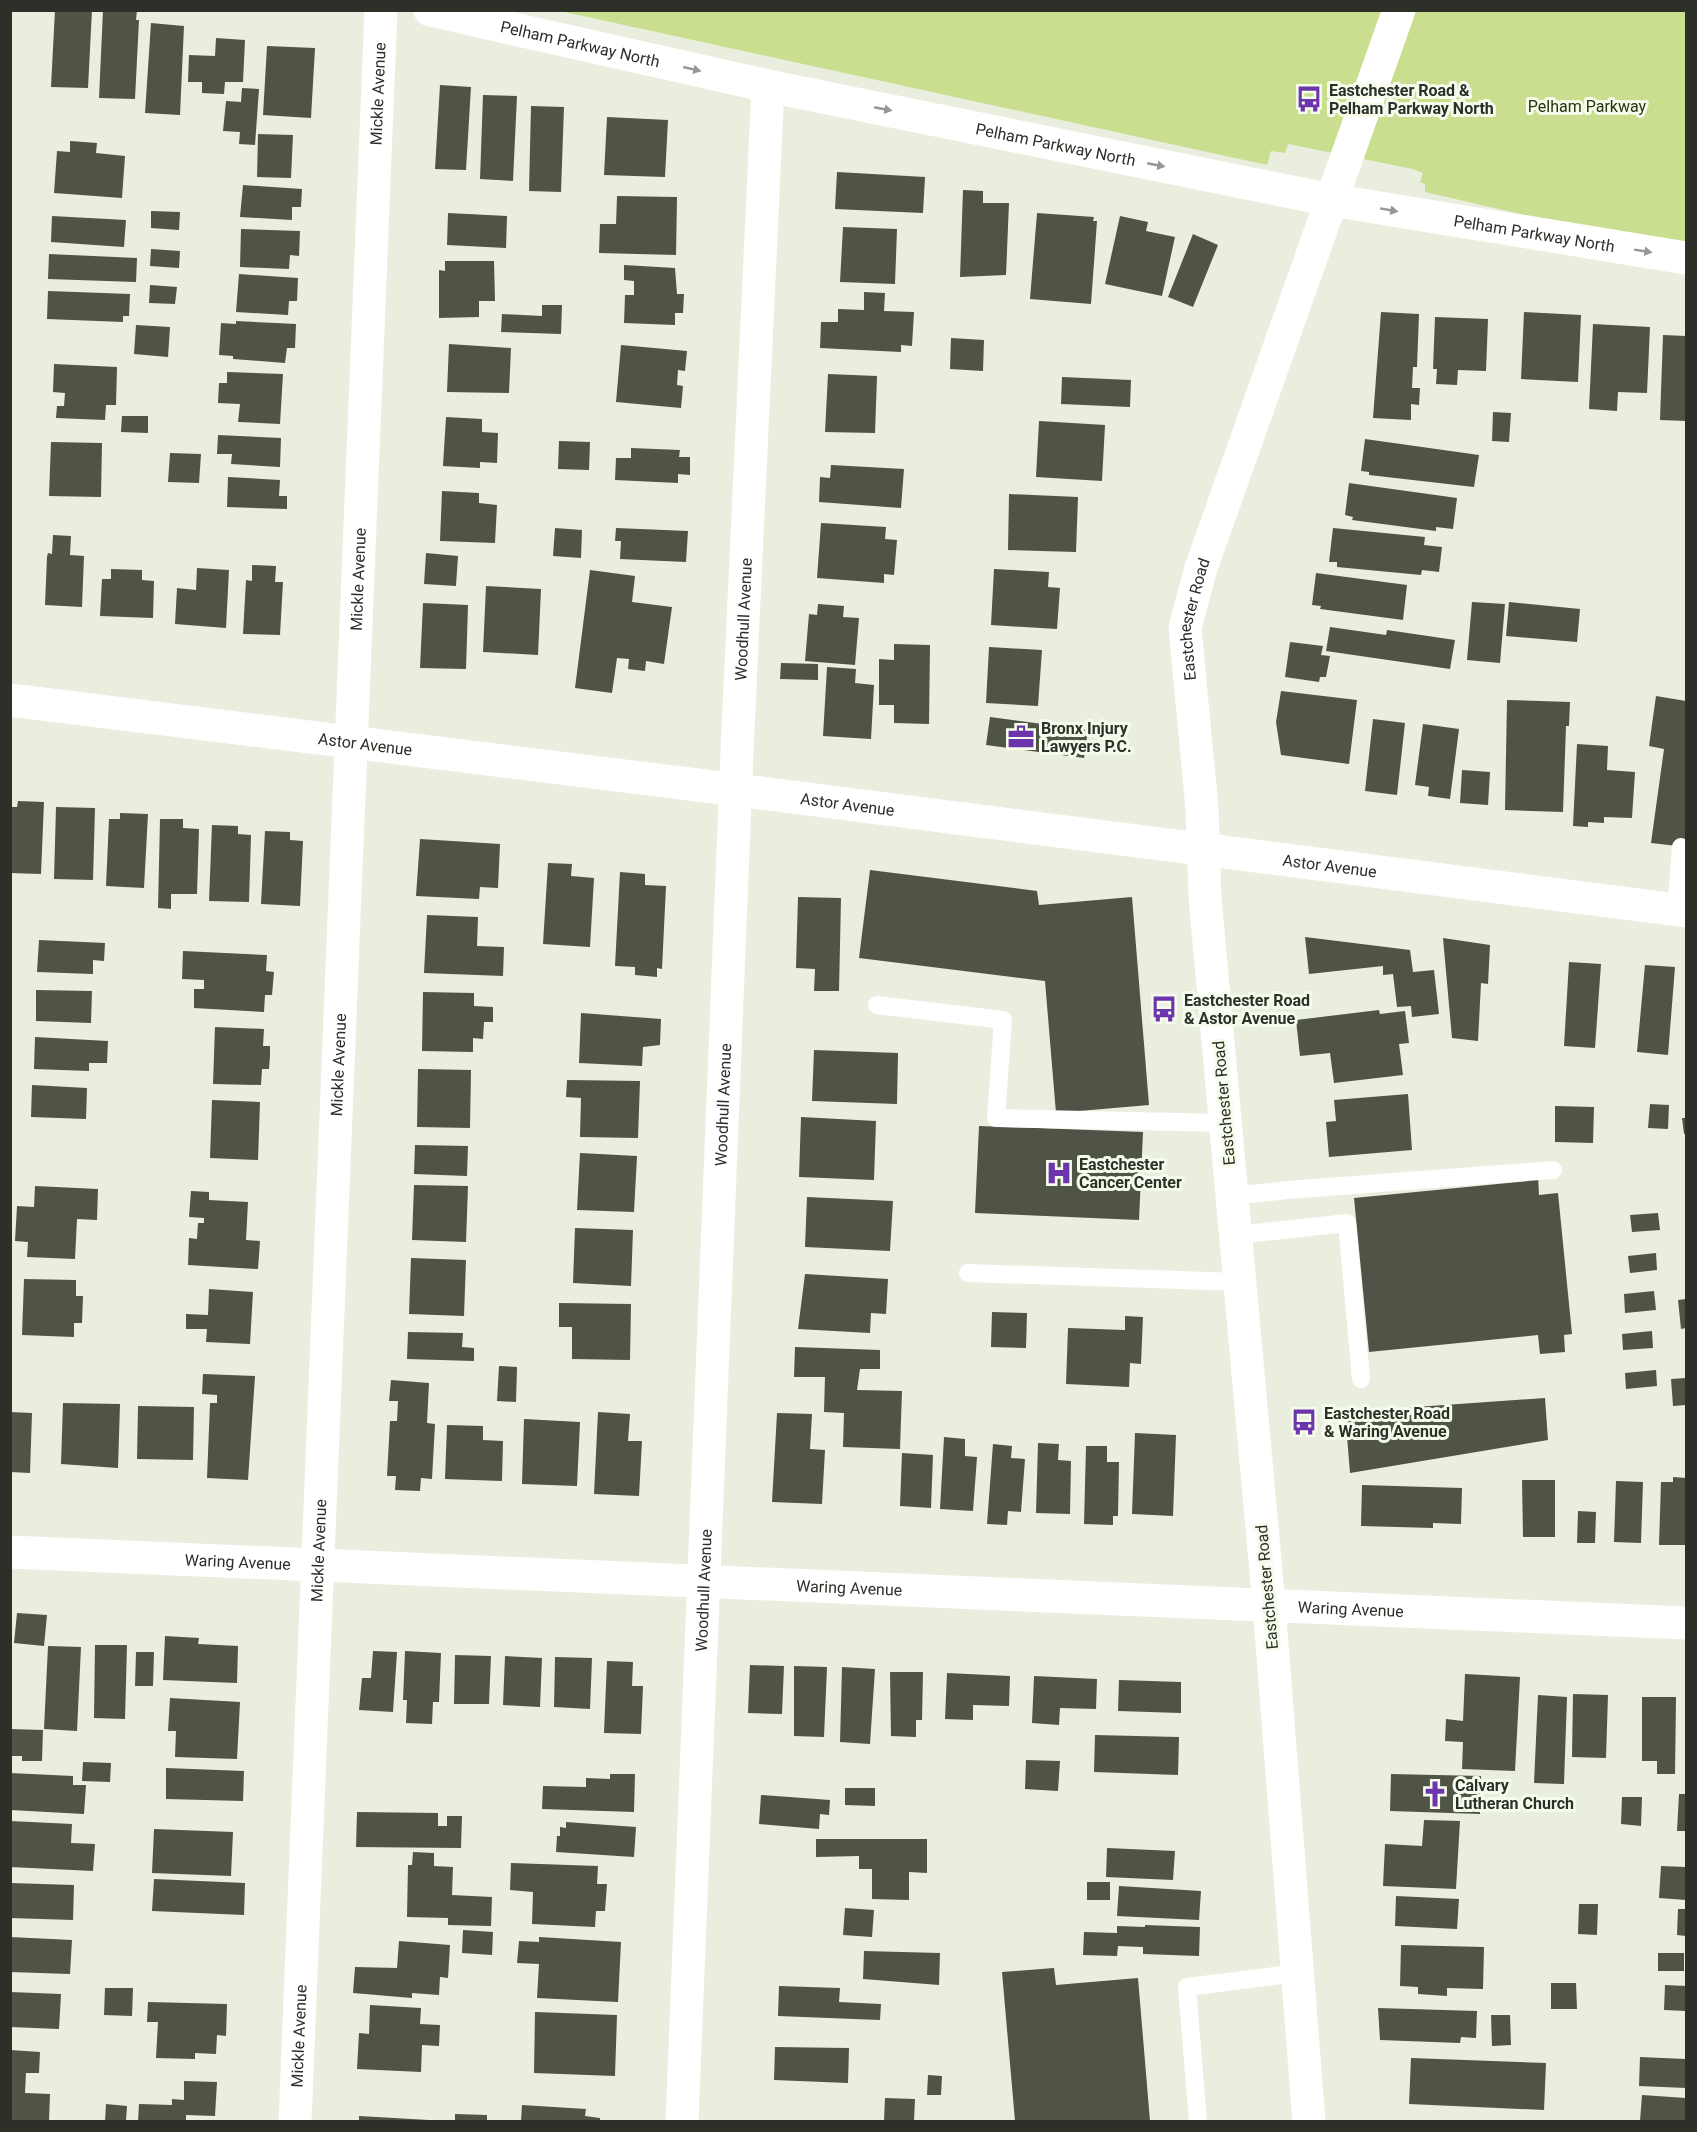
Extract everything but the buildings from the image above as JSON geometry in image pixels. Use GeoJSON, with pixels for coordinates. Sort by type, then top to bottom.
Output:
{"type":"FeatureCollection","features":[{"type":"Feature","properties":{"kind":"street","name":"Mickle Avenue"},"geometry":{"type":"LineString","coordinates":[[294,2121],[381,10]]}},
{"type":"Feature","properties":{"kind":"street","name":"Pelham Parkway North"},"geometry":{"type":"LineString","coordinates":[[430,10],[768,86],[1331,200],[1686,258]]}},
{"type":"Feature","properties":{"kind":"street","name":"Eastchester Road"},"geometry":{"type":"LineString","coordinates":[[1309,2121],[1269,1605],[1202,849],[1202,808],[1185,628],[1201,568],[1399,10]]}},
{"type":"Feature","properties":{"kind":"street","name":"Woodhull Avenue"},"geometry":{"type":"LineString","coordinates":[[682,2121],[735,790],[768,86]]}},
{"type":"Feature","properties":{"kind":"street","name":"Astor Avenue"},"geometry":{"type":"LineString","coordinates":[[10,700],[1681,911]]}},
{"type":"Feature","properties":{"kind":"street","name":"Waring Avenue"},"geometry":{"type":"LineString","coordinates":[[10,1552],[1686,1623]]}},
{"type":"Feature","properties":{"kind":"lane"},"geometry":{"type":"LineString","coordinates":[[1681,847],[1681,911]]}},
{"type":"Feature","properties":{"kind":"lane"},"geometry":{"type":"LineString","coordinates":[[878,1005],[1003,1020],[996,1118],[1226,1123]]}},
{"type":"Feature","properties":{"kind":"lane"},"geometry":{"type":"LineString","coordinates":[[1232,1196],[1553,1170]]}},
{"type":"Feature","properties":{"kind":"lane"},"geometry":{"type":"LineString","coordinates":[[1236,1235],[1347,1223],[1361,1379]]}},
{"type":"Feature","properties":{"kind":"lane"},"geometry":{"type":"LineString","coordinates":[[968,1274],[1240,1282]]}},
{"type":"Feature","properties":{"kind":"lane"},"geometry":{"type":"LineString","coordinates":[[1198,2121],[1187,1987],[1298,1973]]}},
{"type":"Feature","properties":{"kind":"green space","name":"Pelham Parkway"},"geometry":{"type":"Polygon","coordinates":[[[560,11],[1686,11],[1686,242],[1564,224],[1425,192],[1425,184],[1420,182],[1423,173],[1413,169],[1288,144],[1285,153],[1271,151],[1267,165],[560,11]]]}},
{"type":"Feature","properties":{"kind":"place","name":"Eastchester Road & Pelham Parkway North"},"geometry":{"type":"Point","coordinates":[1309,99]}},
{"type":"Feature","properties":{"kind":"place","name":"Bronx Injury Lawyers P.C."},"geometry":{"type":"Point","coordinates":[1021,737]}},
{"type":"Feature","properties":{"kind":"place","name":"Eastchester Road & Astor Avenue"},"geometry":{"type":"Point","coordinates":[1164,1009]}},
{"type":"Feature","properties":{"kind":"place","name":"Eastchester Cancer Center"},"geometry":{"type":"Point","coordinates":[1059,1173]}},
{"type":"Feature","properties":{"kind":"place","name":"Eastchester Road & Waring Avenue"},"geometry":{"type":"Point","coordinates":[1304,1422]}},
{"type":"Feature","properties":{"kind":"place","name":"Calvary Lutheran Church"},"geometry":{"type":"Point","coordinates":[1435,1794]}}]}
